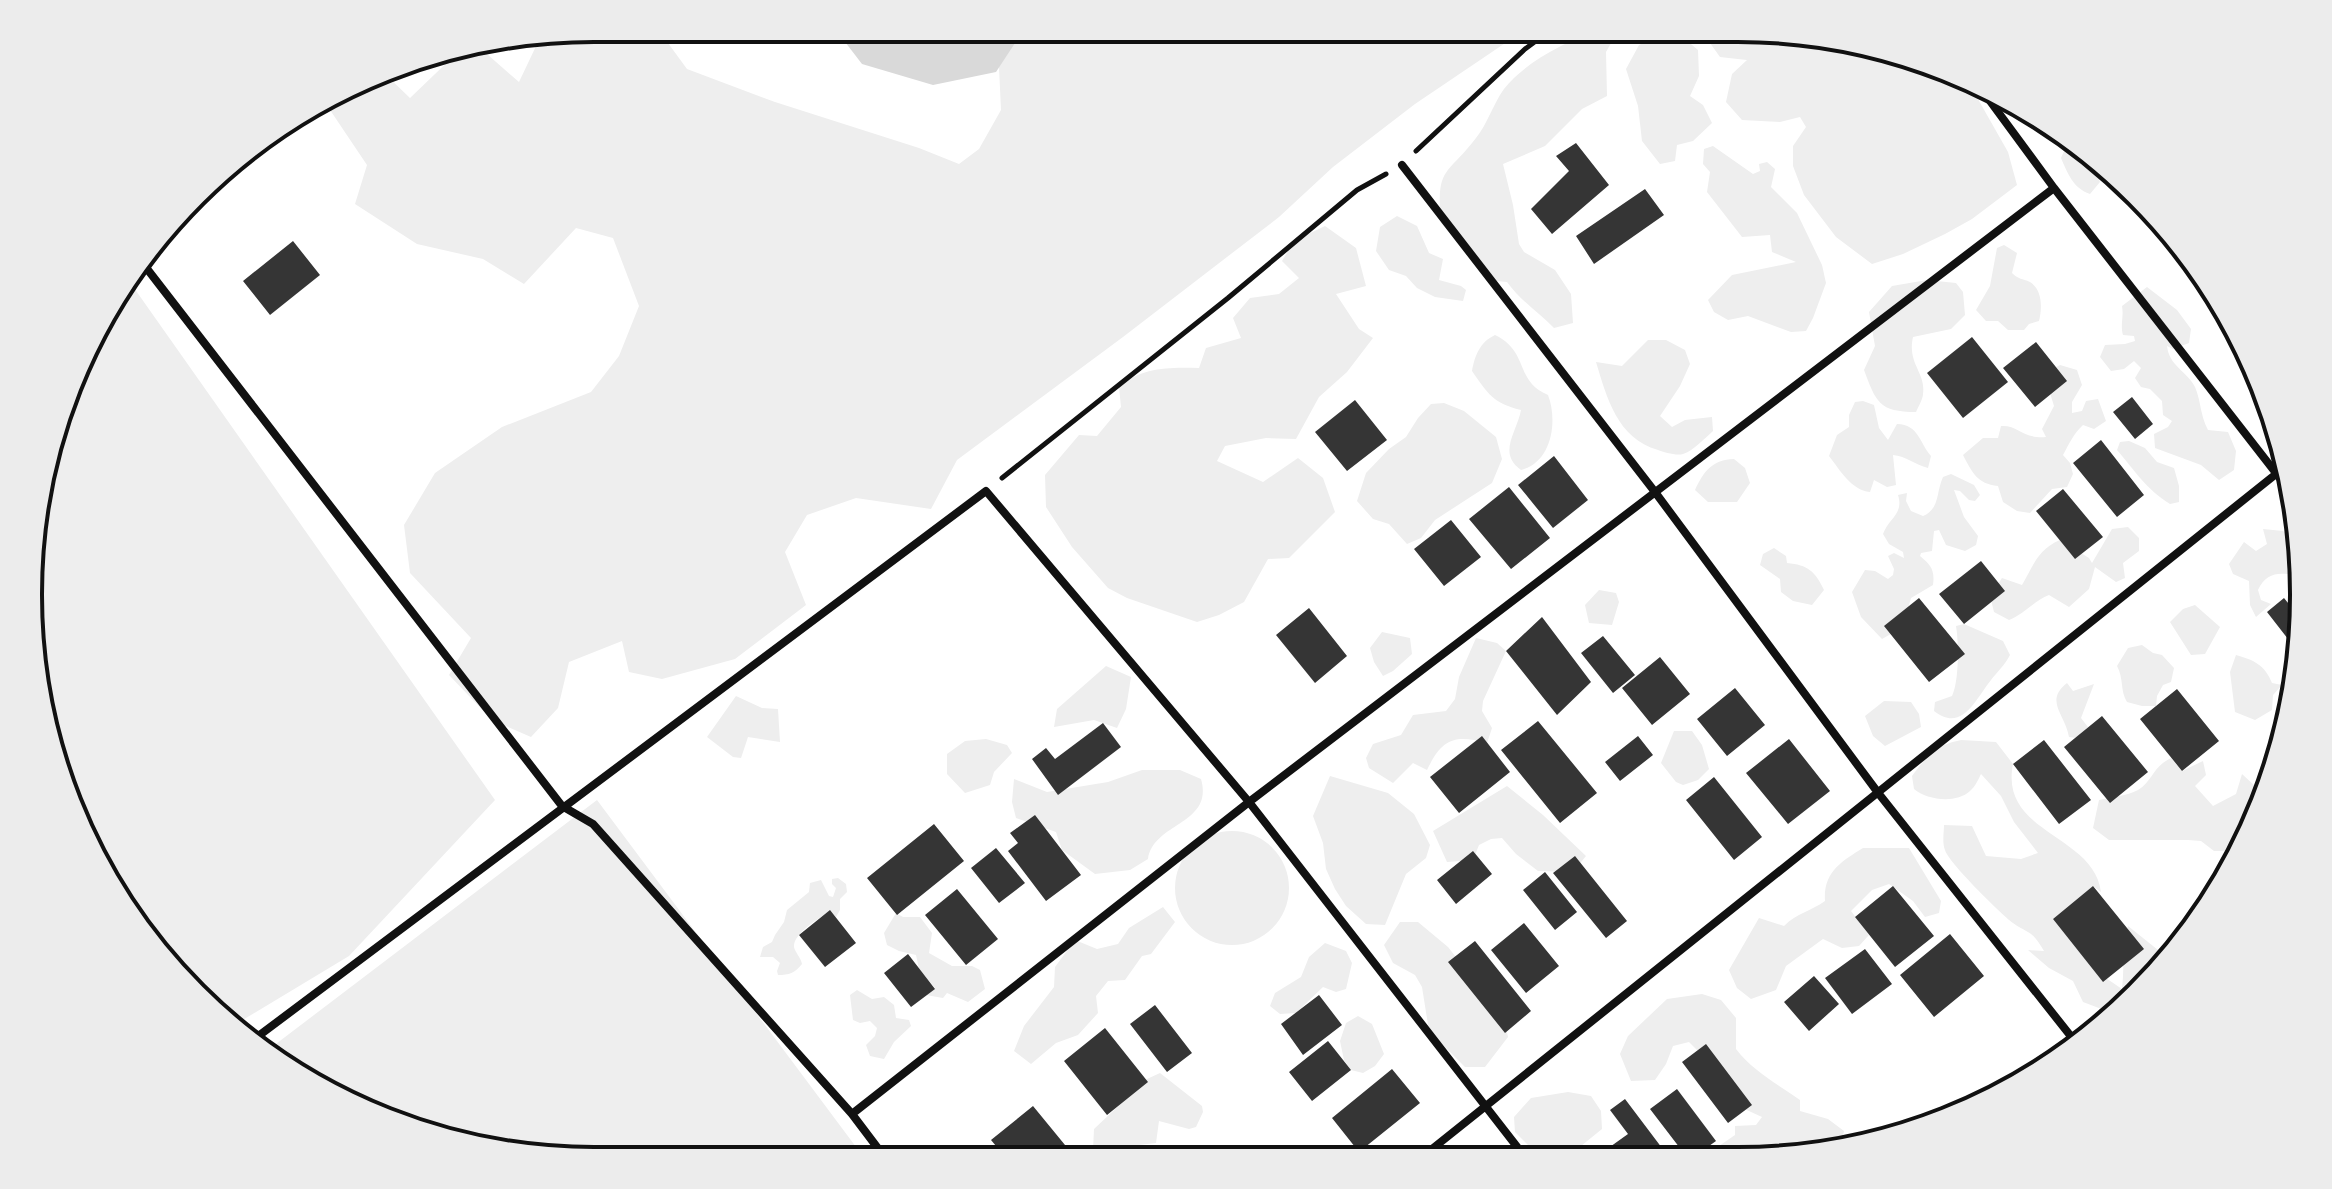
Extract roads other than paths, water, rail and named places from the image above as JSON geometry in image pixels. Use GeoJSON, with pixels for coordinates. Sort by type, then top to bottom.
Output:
{"type":"FeatureCollection","features":[{"type":"Feature","properties":{"kind":"street"},"geometry":{"type":"LineString","coordinates":[[1993,105],[2276,472]]}},
{"type":"Feature","properties":{"kind":"street"},"geometry":{"type":"LineString","coordinates":[[1402,165],[1655,492],[1879,794],[2070,1036]]}},
{"type":"Feature","properties":{"kind":"street"},"geometry":{"type":"LineString","coordinates":[[852,1114],[1249,802],[2054,188]]}},
{"type":"Feature","properties":{"kind":"street"},"geometry":{"type":"LineString","coordinates":[[148,270],[562,806],[593,824],[852,1114],[877,1147]]}},
{"type":"Feature","properties":{"kind":"street"},"geometry":{"type":"LineString","coordinates":[[1434,1147],[2276,475]]}},
{"type":"Feature","properties":{"kind":"street"},"geometry":{"type":"LineString","coordinates":[[260,1035],[986,491],[1249,802],[1518,1147]]}}]}
